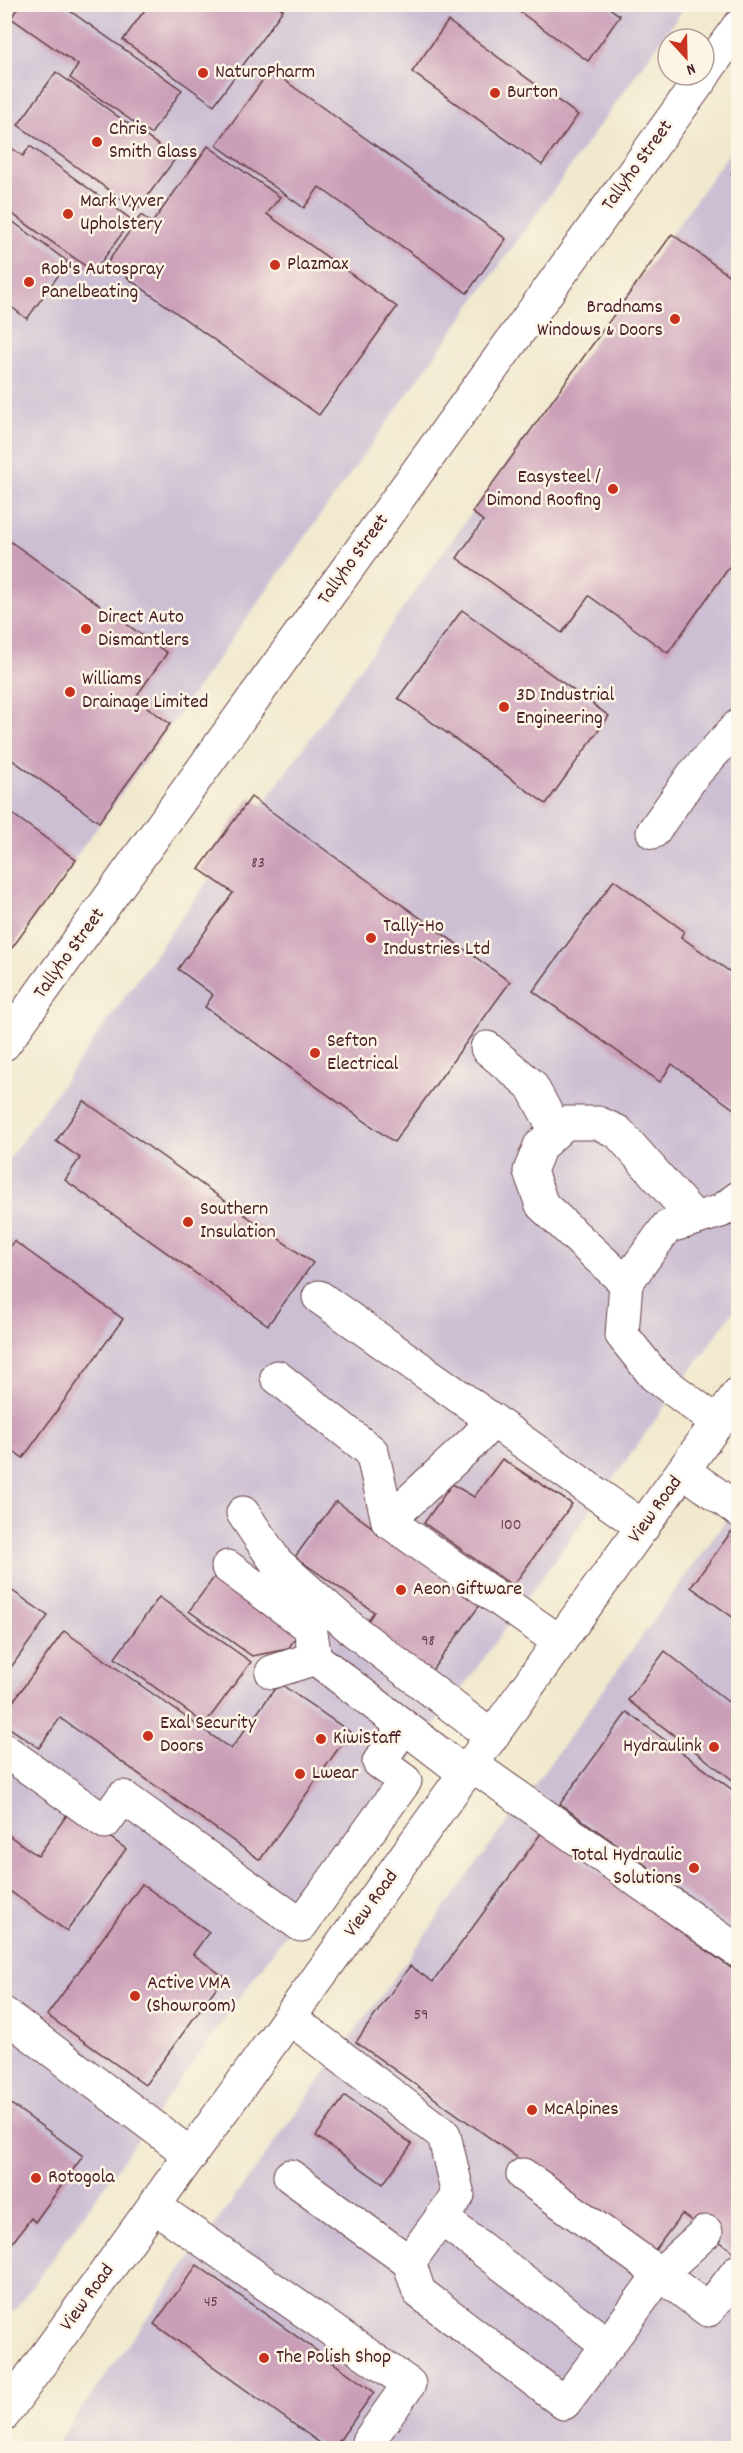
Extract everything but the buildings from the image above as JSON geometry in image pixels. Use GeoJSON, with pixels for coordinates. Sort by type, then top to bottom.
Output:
{"type":"FeatureCollection","features":[{"type":"Feature","properties":{"kind":"street","name":"Tallyho Street"},"geometry":{"type":"LineString","coordinates":[[716,58],[738,27]]}},
{"type":"Feature","properties":{"kind":"street","name":"Tallyho Street"},"geometry":{"type":"LineString","coordinates":[[4,1044],[695,87]]}},
{"type":"Feature","properties":{"kind":"street"},"geometry":{"type":"LineString","coordinates":[[653,832],[693,775],[738,726]]}},
{"type":"Feature","properties":{"kind":"street"},"geometry":{"type":"LineString","coordinates":[[487,1048],[531,1085],[556,1131]]}},
{"type":"Feature","properties":{"kind":"street"},"geometry":{"type":"LineString","coordinates":[[626,1283],[542,1204],[530,1171],[540,1146],[556,1131],[565,1123],[598,1123],[618,1131],[695,1219]]}},
{"type":"Feature","properties":{"kind":"street"},"geometry":{"type":"LineString","coordinates":[[718,1423],[654,1375],[622,1335],[626,1283],[667,1227],[721,1211],[738,1198]]}},
{"type":"Feature","properties":{"kind":"street"},"geometry":{"type":"LineString","coordinates":[[319,1297],[644,1527]]}},
{"type":"Feature","properties":{"kind":"street"},"geometry":{"type":"LineString","coordinates":[[277,1377],[372,1452],[388,1521],[560,1642]]}},
{"type":"Feature","properties":{"kind":"street","name":"View Road"},"geometry":{"type":"LineString","coordinates":[[4,2414],[738,1394]]}},
{"type":"Feature","properties":{"kind":"street"},"geometry":{"type":"LineString","coordinates":[[388,1521],[475,1440],[493,1420]]}},
{"type":"Feature","properties":{"kind":"street"},"geometry":{"type":"LineString","coordinates":[[684,1471],[738,1510]]}},
{"type":"Feature","properties":{"kind":"street"},"geometry":{"type":"LineString","coordinates":[[243,1514],[276,1562],[353,1630],[492,1737]]}},
{"type":"Feature","properties":{"kind":"street"},"geometry":{"type":"LineString","coordinates":[[228,1567],[310,1627],[315,1658],[404,1727],[738,1951]]}},
{"type":"Feature","properties":{"kind":"street"},"geometry":{"type":"LineString","coordinates":[[272,1672],[315,1658]]}},
{"type":"Feature","properties":{"kind":"street"},"geometry":{"type":"LineString","coordinates":[[301,1925],[405,1781],[379,1762],[404,1727]]}},
{"type":"Feature","properties":{"kind":"street"},"geometry":{"type":"LineString","coordinates":[[4,1750],[105,1822],[123,1797],[339,1950]]}},
{"type":"Feature","properties":{"kind":"street"},"geometry":{"type":"LineString","coordinates":[[4,2014],[191,2156]]}},
{"type":"Feature","properties":{"kind":"street"},"geometry":{"type":"LineString","coordinates":[[290,2018],[444,2135],[450,2207],[409,2262]]}},
{"type":"Feature","properties":{"kind":"street"},"geometry":{"type":"LineString","coordinates":[[523,2175],[708,2310],[738,2271]]}},
{"type":"Feature","properties":{"kind":"street"},"geometry":{"type":"LineString","coordinates":[[290,2176],[409,2262],[419,2292],[564,2403],[660,2274],[706,2232]]}},
{"type":"Feature","properties":{"kind":"street"},"geometry":{"type":"LineString","coordinates":[[154,2206],[409,2384],[368,2442]]}},
{"type":"Feature","properties":{"kind":"street"},"geometry":{"type":"LineString","coordinates":[[450,2207],[608,2345]]}},
{"type":"Feature","properties":{"kind":"shaded area"},"geometry":{"type":"Polygon","coordinates":[[[5,5],[686,5],[670,27],[656,27],[656,47],[5,956],[5,5]]]}},
{"type":"Feature","properties":{"kind":"shaded area"},"geometry":{"type":"Polygon","coordinates":[[[738,141],[738,1305],[5,2324],[5,1164],[738,141]]]}},
{"type":"Feature","properties":{"kind":"shaded area"},"geometry":{"type":"Polygon","coordinates":[[[738,1504],[738,2448],[53,2448],[738,1504]]]}},
{"type":"Feature","properties":{"kind":"place","name":"NaturoPharm"},"geometry":{"type":"Point","coordinates":[203,73]}},
{"type":"Feature","properties":{"kind":"place","name":"Burton"},"geometry":{"type":"Point","coordinates":[495,93]}},
{"type":"Feature","properties":{"kind":"place","name":"Chris Smith Glass"},"geometry":{"type":"Point","coordinates":[97,142]}},
{"type":"Feature","properties":{"kind":"place","name":"Mark Vyver Upholstery"},"geometry":{"type":"Point","coordinates":[68,214]}},
{"type":"Feature","properties":{"kind":"place","name":"Plazmax"},"geometry":{"type":"Point","coordinates":[275,265]}},
{"type":"Feature","properties":{"kind":"place","name":"Rob's Autospray Panelbeating"},"geometry":{"type":"Point","coordinates":[29,282]}},
{"type":"Feature","properties":{"kind":"place","name":"Bradnams Windows & Doors"},"geometry":{"type":"Point","coordinates":[675,319]}},
{"type":"Feature","properties":{"kind":"place","name":"Easysteel / Dimond Roofing"},"geometry":{"type":"Point","coordinates":[613,489]}},
{"type":"Feature","properties":{"kind":"place","name":"Direct Auto Dismantlers"},"geometry":{"type":"Point","coordinates":[86,629]}},
{"type":"Feature","properties":{"kind":"place","name":"Williams Drainage Limited"},"geometry":{"type":"Point","coordinates":[70,692]}},
{"type":"Feature","properties":{"kind":"place","name":"3D Industrial Engineering"},"geometry":{"type":"Point","coordinates":[504,707]}},
{"type":"Feature","properties":{"kind":"place","name":"Tally-Ho Industries Ltd"},"geometry":{"type":"Point","coordinates":[371,938]}},
{"type":"Feature","properties":{"kind":"place","name":"Sefton Electrical"},"geometry":{"type":"Point","coordinates":[315,1053]}},
{"type":"Feature","properties":{"kind":"place","name":"Southern Insulation"},"geometry":{"type":"Point","coordinates":[188,1222]}},
{"type":"Feature","properties":{"kind":"place","name":"Aeon Giftware"},"geometry":{"type":"Point","coordinates":[401,1590]}},
{"type":"Feature","properties":{"kind":"place","name":"Exal Security Doors"},"geometry":{"type":"Point","coordinates":[148,1736]}},
{"type":"Feature","properties":{"kind":"place","name":"KiwiStaff"},"geometry":{"type":"Point","coordinates":[321,1739]}},
{"type":"Feature","properties":{"kind":"place","name":"Hydraulink"},"geometry":{"type":"Point","coordinates":[714,1747]}},
{"type":"Feature","properties":{"kind":"place","name":"Lwear"},"geometry":{"type":"Point","coordinates":[300,1774]}},
{"type":"Feature","properties":{"kind":"place","name":"Total Hydraulic Solutions"},"geometry":{"type":"Point","coordinates":[694,1868]}},
{"type":"Feature","properties":{"kind":"place","name":"Active VMA (Showroom)"},"geometry":{"type":"Point","coordinates":[135,1996]}},
{"type":"Feature","properties":{"kind":"place","name":"McAlpines"},"geometry":{"type":"Point","coordinates":[532,2110]}},
{"type":"Feature","properties":{"kind":"place","name":"Rotogola"},"geometry":{"type":"Point","coordinates":[36,2178]}},
{"type":"Feature","properties":{"kind":"place","name":"The Polish Shop"},"geometry":{"type":"Point","coordinates":[264,2358]}}]}
